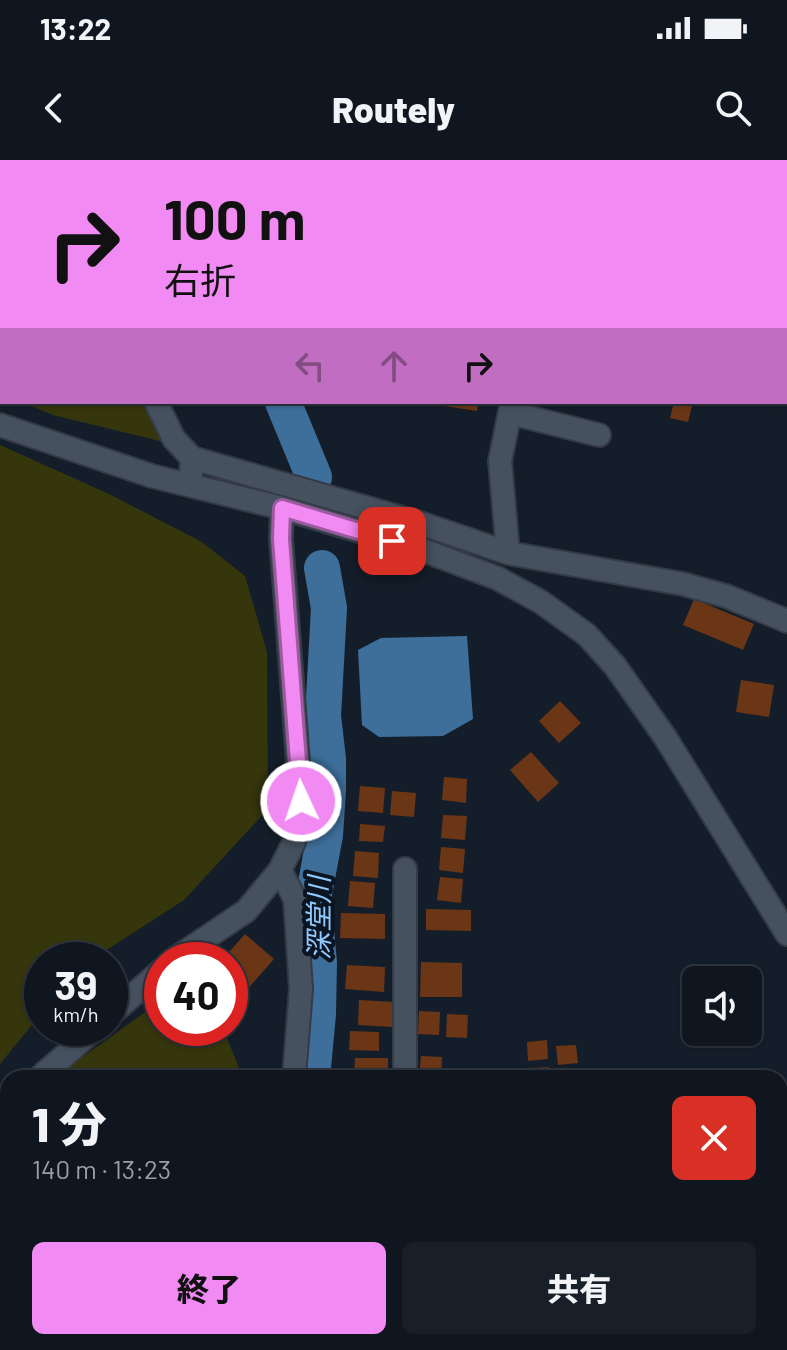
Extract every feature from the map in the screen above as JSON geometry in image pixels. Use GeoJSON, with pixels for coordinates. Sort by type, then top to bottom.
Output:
{"type":"FeatureCollection","features":[{"type":"Feature","properties":{"kind":"street"},"geometry":{"type":"LineString","coordinates":[[157,404],[174,439],[192,458],[420,523],[508,553],[683,584],[726,596],[787,621]]}},
{"type":"Feature","properties":{"kind":"street"},"geometry":{"type":"LineString","coordinates":[[508,553],[500,461],[511,407],[599,435]]}},
{"type":"Feature","properties":{"kind":"street"},"geometry":{"type":"LineString","coordinates":[[0,425],[137,472],[282,508],[420,549],[497,578],[541,602],[587,635],[615,666],[665,737],[787,934]]}},
{"type":"Feature","properties":{"kind":"street"},"geometry":{"type":"LineString","coordinates":[[190,486],[192,458]]}},
{"type":"Feature","properties":{"kind":"street"},"geometry":{"type":"LineString","coordinates":[[200,942],[246,911],[280,870],[294,842],[301,801],[281,539],[282,508]]}},
{"type":"Feature","properties":{"kind":"street"},"geometry":{"type":"LineString","coordinates":[[405,869],[405,1070]]}},
{"type":"Feature","properties":{"kind":"street"},"geometry":{"type":"LineString","coordinates":[[280,870],[295,899],[301,989],[295,1070]]}},
{"type":"Feature","properties":{"kind":"street"},"geometry":{"type":"LineString","coordinates":[[128,999],[144,986]]}},
{"type":"Feature","properties":{"kind":"street"},"geometry":{"type":"LineString","coordinates":[[48,1070],[75,1046]]}},
{"type":"Feature","properties":{"kind":"shaded area"},"geometry":{"type":"Polygon","coordinates":[[[27,404],[157,404],[180,446],[53,415],[27,404]]]}},
{"type":"Feature","properties":{"kind":"shaded area"},"geometry":{"type":"Polygon","coordinates":[[[0,445],[109,494],[202,542],[245,576],[267,652],[268,809],[184,900],[119,942],[24,942],[24,1035],[0,1064],[0,445]]]}},
{"type":"Feature","properties":{"kind":"shaded area"},"geometry":{"type":"Polygon","coordinates":[[[144,1013],[144,1046],[230,1046],[240,1070],[64,1070],[98,1046],[128,1046],[128,1024],[144,1013]]]}},
{"type":"Feature","properties":{"kind":"water"},"geometry":{"type":"Polygon","coordinates":[[[467,636],[473,719],[443,736],[379,737],[362,725],[358,650],[381,638],[467,636]]]}},
{"type":"Feature","properties":{"kind":"building"},"geometry":{"type":"Polygon","coordinates":[[[438,404],[478,404],[477,411],[438,404]]]}},
{"type":"Feature","properties":{"kind":"building"},"geometry":{"type":"Polygon","coordinates":[[[674,404],[692,404],[688,422],[670,418],[674,404]]]}},
{"type":"Feature","properties":{"kind":"building"},"geometry":{"type":"Polygon","coordinates":[[[694,599],[754,624],[743,650],[683,625],[694,599]]]}},
{"type":"Feature","properties":{"kind":"building"},"geometry":{"type":"Polygon","coordinates":[[[741,680],[774,685],[769,717],[736,712],[741,680]]]}},
{"type":"Feature","properties":{"kind":"building"},"geometry":{"type":"Polygon","coordinates":[[[560,701],[581,723],[559,743],[539,721],[560,701]]]}},
{"type":"Feature","properties":{"kind":"building"},"geometry":{"type":"Polygon","coordinates":[[[531,752],[559,783],[538,802],[510,770],[531,752]]]}},
{"type":"Feature","properties":{"kind":"building"},"geometry":{"type":"Polygon","coordinates":[[[444,777],[467,779],[466,803],[442,800],[444,777]]]}},
{"type":"Feature","properties":{"kind":"building"},"geometry":{"type":"Polygon","coordinates":[[[360,786],[385,788],[383,813],[358,811],[360,786]]]}},
{"type":"Feature","properties":{"kind":"building"},"geometry":{"type":"Polygon","coordinates":[[[392,791],[416,793],[414,817],[390,815],[392,791]]]}},
{"type":"Feature","properties":{"kind":"building"},"geometry":{"type":"Polygon","coordinates":[[[443,815],[467,816],[465,840],[441,838],[443,815]]]}},
{"type":"Feature","properties":{"kind":"building"},"geometry":{"type":"Polygon","coordinates":[[[360,824],[385,826],[383,842],[359,841],[360,824]]]}},
{"type":"Feature","properties":{"kind":"building"},"geometry":{"type":"Polygon","coordinates":[[[441,847],[465,849],[463,873],[439,870],[441,847]]]}},
{"type":"Feature","properties":{"kind":"building"},"geometry":{"type":"Polygon","coordinates":[[[355,851],[379,853],[378,878],[353,876],[355,851]]]}},
{"type":"Feature","properties":{"kind":"building"},"geometry":{"type":"Polygon","coordinates":[[[440,877],[463,879],[461,903],[437,900],[440,877]]]}},
{"type":"Feature","properties":{"kind":"building"},"geometry":{"type":"Polygon","coordinates":[[[350,881],[375,883],[373,908],[348,906],[350,881]]]}},
{"type":"Feature","properties":{"kind":"building"},"geometry":{"type":"Polygon","coordinates":[[[426,909],[471,910],[471,931],[426,930],[426,909]]]}},
{"type":"Feature","properties":{"kind":"building"},"geometry":{"type":"Polygon","coordinates":[[[341,913],[385,914],[385,939],[340,938],[341,913]]]}},
{"type":"Feature","properties":{"kind":"building"},"geometry":{"type":"Polygon","coordinates":[[[245,934],[274,959],[248,989],[248,942],[238,942],[245,934]]]}},
{"type":"Feature","properties":{"kind":"building"},"geometry":{"type":"Polygon","coordinates":[[[421,962],[462,963],[462,997],[420,997],[421,962]]]}},
{"type":"Feature","properties":{"kind":"building"},"geometry":{"type":"Polygon","coordinates":[[[347,965],[385,967],[384,992],[345,989],[347,965]]]}},
{"type":"Feature","properties":{"kind":"building"},"geometry":{"type":"Polygon","coordinates":[[[359,1000],[393,1002],[392,1027],[358,1025],[359,1000]]]}},
{"type":"Feature","properties":{"kind":"building"},"geometry":{"type":"Polygon","coordinates":[[[419,1011],[440,1012],[439,1035],[418,1034],[419,1011]]]}},
{"type":"Feature","properties":{"kind":"building"},"geometry":{"type":"Polygon","coordinates":[[[447,1014],[468,1015],[467,1038],[446,1037],[447,1014]]]}},
{"type":"Feature","properties":{"kind":"building"},"geometry":{"type":"Polygon","coordinates":[[[350,1031],[379,1032],[379,1051],[349,1050],[350,1031]]]}},
{"type":"Feature","properties":{"kind":"building"},"geometry":{"type":"Polygon","coordinates":[[[547,1040],[548,1059],[528,1061],[527,1042],[547,1040]]]}},
{"type":"Feature","properties":{"kind":"building"},"geometry":{"type":"Polygon","coordinates":[[[576,1045],[578,1063],[558,1065],[556,1046],[576,1045]]]}},
{"type":"Feature","properties":{"kind":"building"},"geometry":{"type":"Polygon","coordinates":[[[421,1056],[442,1057],[441,1070],[420,1070],[421,1056]]]}},
{"type":"Feature","properties":{"kind":"building"},"geometry":{"type":"Polygon","coordinates":[[[355,1058],[388,1058],[388,1070],[354,1070],[355,1058]]]}},
{"type":"Feature","properties":{"kind":"building"},"geometry":{"type":"Polygon","coordinates":[[[549,1067],[549,1070],[529,1070],[549,1067]]]}},
{"type":"Feature","properties":{"kind":"waterway","name":"深堂川"},"geometry":{"type":"LineString","coordinates":[[284,404],[314,477]]}},
{"type":"Feature","properties":{"kind":"waterway","name":"深堂川"},"geometry":{"type":"LineString","coordinates":[[313,1070],[319,963],[313,899],[325,835],[328,791],[323,716],[329,608],[322,568]]}},
{"type":"Feature","properties":{"kind":"route"},"geometry":{"type":"LineString","coordinates":[[301,801],[281,539],[282,508],[392,541]]}}]}
